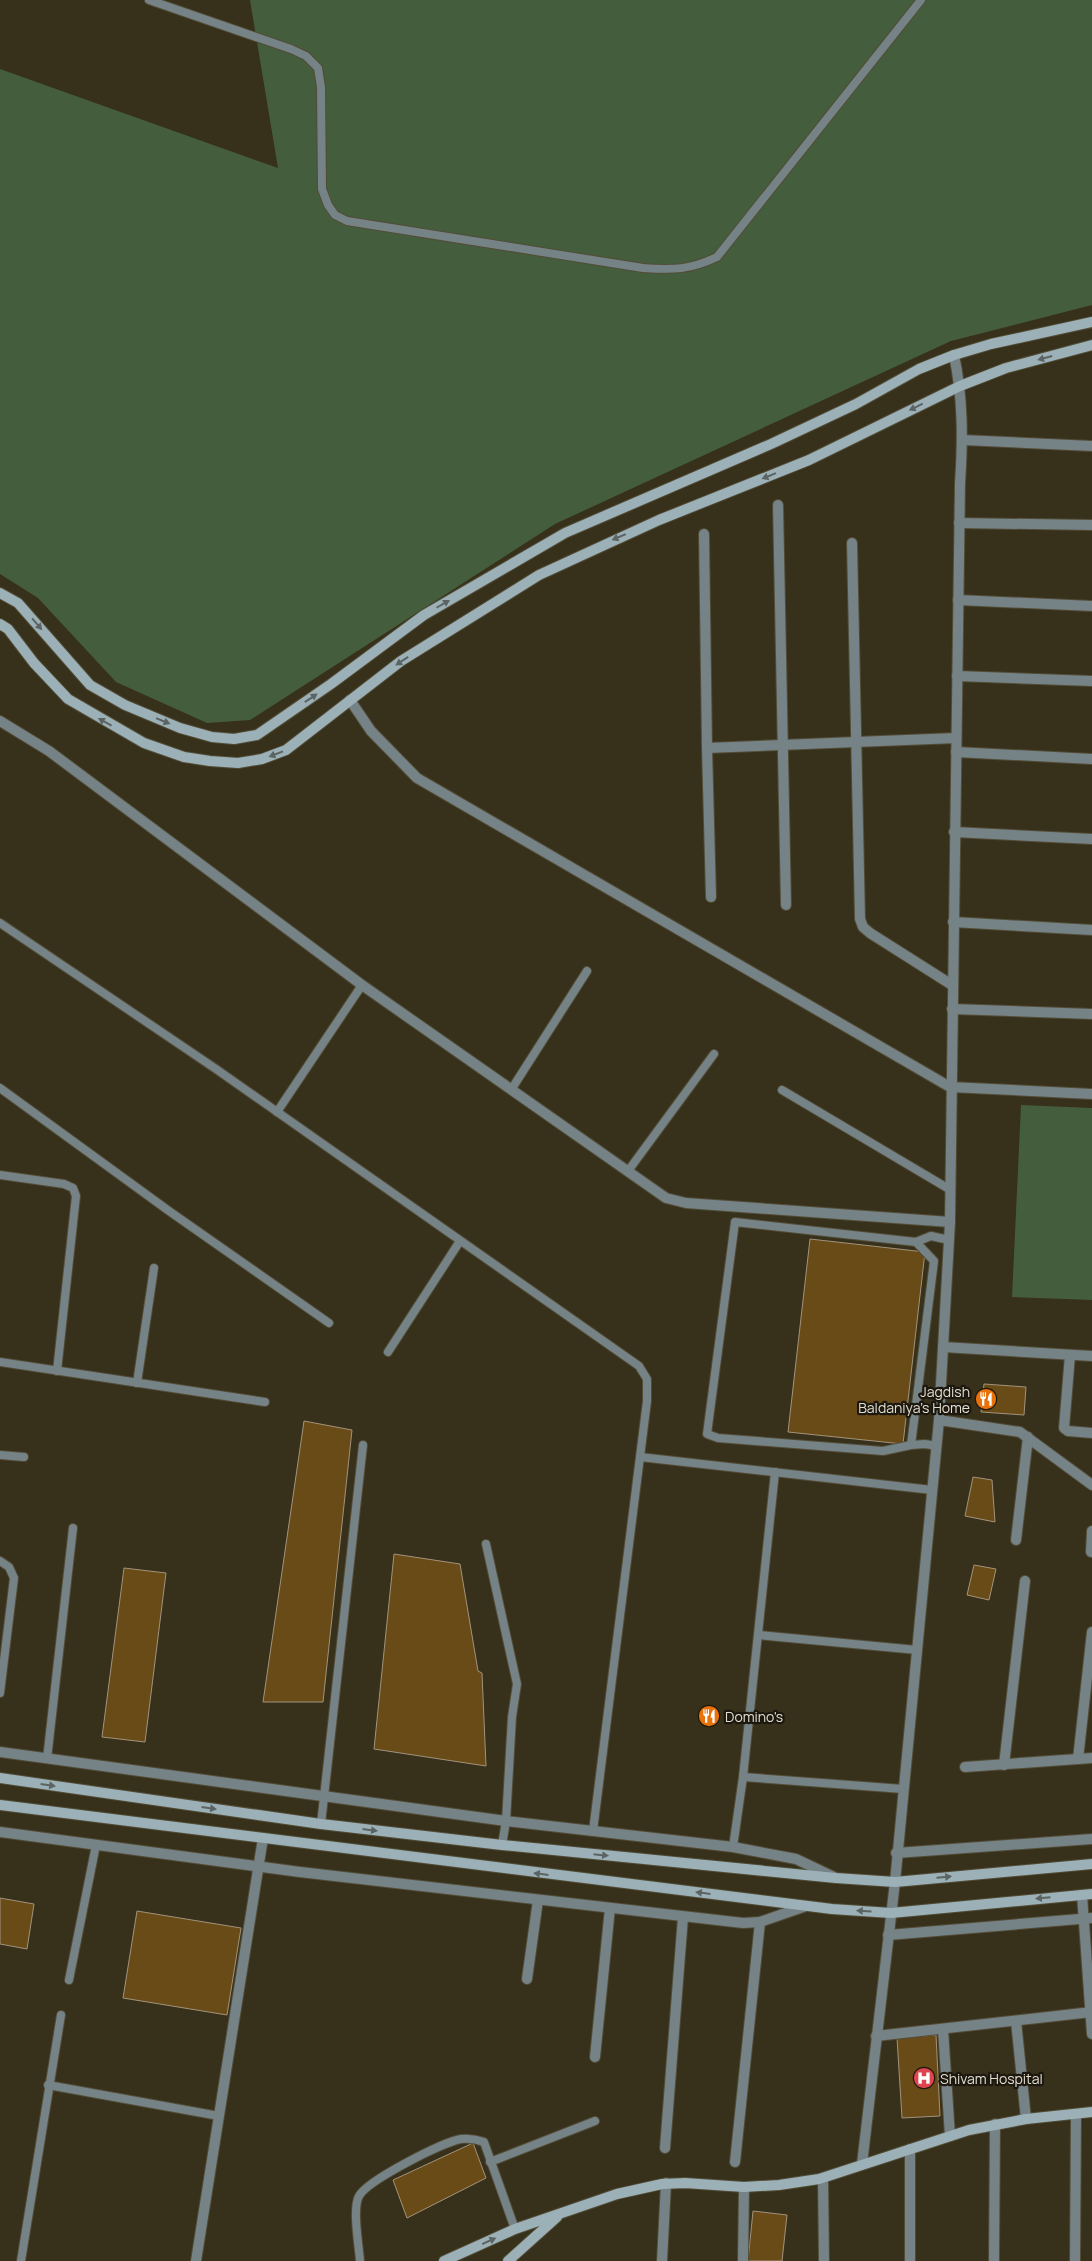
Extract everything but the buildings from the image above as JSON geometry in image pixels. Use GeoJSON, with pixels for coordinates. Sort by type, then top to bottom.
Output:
{"type":"FeatureCollection","features":[{"type":"Feature","properties":{"kind":"street"},"geometry":{"type":"LineString","coordinates":[[0,593],[18,603],[90,685],[125,705],[180,728],[212,738],[234,739],[257,735],[331,684],[424,615],[565,533],[779,440],[856,404],[919,369],[991,344],[1092,322]]}},
{"type":"Feature","properties":{"kind":"street"},"geometry":{"type":"LineString","coordinates":[[0,624],[8,629],[34,663],[68,699],[144,743],[184,757],[238,763],[262,759],[286,750],[401,661],[539,575],[659,520],[809,460],[960,386],[1006,368],[1092,346]]}},
{"type":"Feature","properties":{"kind":"street"},"geometry":{"type":"LineString","coordinates":[[862,2164],[895,1882],[896,1853],[937,1446],[950,1222],[950,1087],[959,523],[963,440],[960,386],[954,356]]}},
{"type":"Feature","properties":{"kind":"street"},"geometry":{"type":"LineString","coordinates":[[963,440],[1092,446]]}},
{"type":"Feature","properties":{"kind":"street"},"geometry":{"type":"LineString","coordinates":[[778,505],[786,905]]}},
{"type":"Feature","properties":{"kind":"street"},"geometry":{"type":"LineString","coordinates":[[959,523],[1092,525]]}},
{"type":"Feature","properties":{"kind":"street"},"geometry":{"type":"LineString","coordinates":[[704,534],[711,896]]}},
{"type":"Feature","properties":{"kind":"street"},"geometry":{"type":"LineString","coordinates":[[852,544],[860,919],[863,928],[952,985]]}},
{"type":"Feature","properties":{"kind":"street"},"geometry":{"type":"LineString","coordinates":[[958,600],[1092,606]]}},
{"type":"Feature","properties":{"kind":"street"},"geometry":{"type":"LineString","coordinates":[[957,676],[1092,681]]}},
{"type":"Feature","properties":{"kind":"street"},"geometry":{"type":"LineString","coordinates":[[350,700],[371,731],[418,778],[950,1087],[1092,1094]]}},
{"type":"Feature","properties":{"kind":"street"},"geometry":{"type":"LineString","coordinates":[[0,721],[49,752],[362,986],[666,1198],[686,1204],[950,1222]]}},
{"type":"Feature","properties":{"kind":"street"},"geometry":{"type":"LineString","coordinates":[[707,748],[956,738]]}},
{"type":"Feature","properties":{"kind":"street"},"geometry":{"type":"LineString","coordinates":[[956,752],[1092,759]]}},
{"type":"Feature","properties":{"kind":"street"},"geometry":{"type":"LineString","coordinates":[[954,832],[1092,840]]}},
{"type":"Feature","properties":{"kind":"street"},"geometry":{"type":"LineString","coordinates":[[953,922],[1092,930]]}},
{"type":"Feature","properties":{"kind":"street"},"geometry":{"type":"LineString","coordinates":[[952,1009],[1092,1014]]}},
{"type":"Feature","properties":{"kind":"street"},"geometry":{"type":"LineString","coordinates":[[943,1346],[1092,1356]]}},
{"type":"Feature","properties":{"kind":"street"},"geometry":{"type":"LineString","coordinates":[[1070,1355],[1064,1428],[1068,1431],[1092,1433]]}},
{"type":"Feature","properties":{"kind":"street"},"geometry":{"type":"LineString","coordinates":[[939,1420],[1012,1429],[1028,1437],[1092,1484]]}},
{"type":"Feature","properties":{"kind":"street"},"geometry":{"type":"LineString","coordinates":[[1016,1540],[1028,1437]]}},
{"type":"Feature","properties":{"kind":"street"},"geometry":{"type":"LineString","coordinates":[[1090,1552],[1092,1531]]}},
{"type":"Feature","properties":{"kind":"street"},"geometry":{"type":"LineString","coordinates":[[1004,1765],[1025,1582]]}},
{"type":"Feature","properties":{"kind":"street"},"geometry":{"type":"LineString","coordinates":[[1078,1759],[1092,1632]]}},
{"type":"Feature","properties":{"kind":"street"},"geometry":{"type":"LineString","coordinates":[[0,1752],[506,1820],[734,1847],[796,1858],[836,1878]]}},
{"type":"Feature","properties":{"kind":"street"},"geometry":{"type":"LineString","coordinates":[[965,1767],[1092,1758]]}},
{"type":"Feature","properties":{"kind":"street"},"geometry":{"type":"LineString","coordinates":[[0,1778],[321,1824],[502,1845],[836,1878],[895,1882],[1092,1864]]}},
{"type":"Feature","properties":{"kind":"street"},"geometry":{"type":"LineString","coordinates":[[0,1805],[806,1906],[891,1913],[1087,1894],[1092,2034]]}},
{"type":"Feature","properties":{"kind":"street"},"geometry":{"type":"LineString","coordinates":[[0,1832],[259,1867],[743,1923],[760,1922],[806,1906]]}},
{"type":"Feature","properties":{"kind":"street"},"geometry":{"type":"LineString","coordinates":[[196,2261],[263,1838]]}},
{"type":"Feature","properties":{"kind":"street"},"geometry":{"type":"LineString","coordinates":[[896,1853],[1092,1839]]}},
{"type":"Feature","properties":{"kind":"street"},"geometry":{"type":"LineString","coordinates":[[527,1979],[538,1900]]}},
{"type":"Feature","properties":{"kind":"street"},"geometry":{"type":"LineString","coordinates":[[595,2057],[610,1908]]}},
{"type":"Feature","properties":{"kind":"street"},"geometry":{"type":"LineString","coordinates":[[665,2148],[683,1917]]}},
{"type":"Feature","properties":{"kind":"street"},"geometry":{"type":"LineString","coordinates":[[888,1936],[1088,1918]]}},
{"type":"Feature","properties":{"kind":"street"},"geometry":{"type":"LineString","coordinates":[[735,2162],[760,1922]]}},
{"type":"Feature","properties":{"kind":"street"},"geometry":{"type":"LineString","coordinates":[[876,2036],[1091,2012]]}},
{"type":"Feature","properties":{"kind":"street"},"geometry":{"type":"LineString","coordinates":[[1016,2021],[1026,2119]]}},
{"type":"Feature","properties":{"kind":"street"},"geometry":{"type":"LineString","coordinates":[[943,2029],[950,2136]]}},
{"type":"Feature","properties":{"kind":"street"},"geometry":{"type":"LineString","coordinates":[[444,2261],[516,2229],[617,2194],[666,2183],[744,2187],[779,2185],[823,2178],[950,2136],[995,2124],[1092,2112]]}},
{"type":"Feature","properties":{"kind":"street"},"geometry":{"type":"LineString","coordinates":[[1075,2261],[1076,2114]]}},
{"type":"Feature","properties":{"kind":"street"},"geometry":{"type":"LineString","coordinates":[[994,2261],[995,2124]]}},
{"type":"Feature","properties":{"kind":"street"},"geometry":{"type":"LineString","coordinates":[[910,2149],[910,2261]]}},
{"type":"Feature","properties":{"kind":"street"},"geometry":{"type":"LineString","coordinates":[[823,2178],[824,2261]]}},
{"type":"Feature","properties":{"kind":"street"},"geometry":{"type":"LineString","coordinates":[[662,2261],[666,2183]]}},
{"type":"Feature","properties":{"kind":"street"},"geometry":{"type":"LineString","coordinates":[[743,2261],[744,2187]]}},
{"type":"Feature","properties":{"kind":"street"},"geometry":{"type":"LineString","coordinates":[[508,2261],[560,2215]]}},
{"type":"Feature","properties":{"kind":"lane"},"geometry":{"type":"LineString","coordinates":[[149,0],[168,2],[291,49],[306,56],[318,68],[321,86],[322,189],[328,205],[335,215],[347,221],[643,268],[674,270],[698,266],[717,257],[921,0]]}},
{"type":"Feature","properties":{"kind":"lane"},"geometry":{"type":"LineString","coordinates":[[0,923],[277,1112],[639,1366],[647,1379],[647,1401],[593,1831]]}},
{"type":"Feature","properties":{"kind":"lane"},"geometry":{"type":"LineString","coordinates":[[511,1090],[587,971]]}},
{"type":"Feature","properties":{"kind":"lane"},"geometry":{"type":"LineString","coordinates":[[277,1112],[362,986]]}},
{"type":"Feature","properties":{"kind":"lane"},"geometry":{"type":"LineString","coordinates":[[628,1171],[714,1054]]}},
{"type":"Feature","properties":{"kind":"lane"},"geometry":{"type":"LineString","coordinates":[[0,1088],[169,1211],[329,1323]]}},
{"type":"Feature","properties":{"kind":"lane"},"geometry":{"type":"LineString","coordinates":[[782,1090],[949,1189]]}},
{"type":"Feature","properties":{"kind":"lane"},"geometry":{"type":"LineString","coordinates":[[0,1175],[64,1184],[73,1188],[76,1196],[57,1370]]}},
{"type":"Feature","properties":{"kind":"lane"},"geometry":{"type":"LineString","coordinates":[[937,1446],[925,1444],[911,1445],[883,1451],[718,1438],[707,1434],[735,1222],[916,1242],[931,1236],[949,1240]]}},
{"type":"Feature","properties":{"kind":"lane"},"geometry":{"type":"LineString","coordinates":[[388,1352],[460,1241]]}},
{"type":"Feature","properties":{"kind":"lane"},"geometry":{"type":"LineString","coordinates":[[911,1445],[934,1261],[916,1242]]}},
{"type":"Feature","properties":{"kind":"lane"},"geometry":{"type":"LineString","coordinates":[[137,1383],[154,1268]]}},
{"type":"Feature","properties":{"kind":"lane"},"geometry":{"type":"LineString","coordinates":[[0,1362],[264,1402]]}},
{"type":"Feature","properties":{"kind":"lane"},"geometry":{"type":"LineString","coordinates":[[321,1824],[362,1445]]}},
{"type":"Feature","properties":{"kind":"lane"},"geometry":{"type":"LineString","coordinates":[[0,1455],[24,1457]]}},
{"type":"Feature","properties":{"kind":"lane"},"geometry":{"type":"LineString","coordinates":[[640,1456],[932,1490]]}},
{"type":"Feature","properties":{"kind":"lane"},"geometry":{"type":"LineString","coordinates":[[734,1847],[775,1472]]}},
{"type":"Feature","properties":{"kind":"lane"},"geometry":{"type":"LineString","coordinates":[[47,1759],[73,1528]]}},
{"type":"Feature","properties":{"kind":"lane"},"geometry":{"type":"LineString","coordinates":[[486,1544],[517,1684],[512,1716],[506,1820],[502,1845]]}},
{"type":"Feature","properties":{"kind":"lane"},"geometry":{"type":"LineString","coordinates":[[0,1562],[9,1567],[14,1578],[2,1657],[0,1693]]}},
{"type":"Feature","properties":{"kind":"lane"},"geometry":{"type":"LineString","coordinates":[[758,1635],[917,1650]]}},
{"type":"Feature","properties":{"kind":"lane"},"geometry":{"type":"LineString","coordinates":[[743,1777],[903,1789]]}},
{"type":"Feature","properties":{"kind":"lane"},"geometry":{"type":"LineString","coordinates":[[69,1980],[96,1845]]}},
{"type":"Feature","properties":{"kind":"lane"},"geometry":{"type":"LineString","coordinates":[[21,2261],[48,2085],[61,2015]]}},
{"type":"Feature","properties":{"kind":"lane"},"geometry":{"type":"LineString","coordinates":[[48,2085],[219,2116]]}},
{"type":"Feature","properties":{"kind":"lane"},"geometry":{"type":"LineString","coordinates":[[490,2162],[595,2121]]}},
{"type":"Feature","properties":{"kind":"lane"},"geometry":{"type":"LineString","coordinates":[[360,2261],[356,2208],[358,2197],[366,2189],[401,2165],[460,2139],[472,2138],[484,2142],[516,2229]]}},
{"type":"Feature","properties":{"kind":"green space"},"geometry":{"type":"Polygon","coordinates":[[[250,0],[1092,0],[1092,305],[951,341],[555,524],[250,720],[207,723],[116,682],[38,598],[0,574],[0,69],[278,168],[250,0]]]}},
{"type":"Feature","properties":{"kind":"green space"},"geometry":{"type":"Polygon","coordinates":[[[1021,1105],[1092,1108],[1092,1300],[1012,1297],[1021,1105]]]}},
{"type":"Feature","properties":{"kind":"place","name":"Jagdish Baldaniya's Home"},"geometry":{"type":"Point","coordinates":[986,1399]}},
{"type":"Feature","properties":{"kind":"place","name":"Domino's"},"geometry":{"type":"Point","coordinates":[709,1716]}},
{"type":"Feature","properties":{"kind":"place","name":"Shivam Hospital"},"geometry":{"type":"Point","coordinates":[924,2078]}}]}
